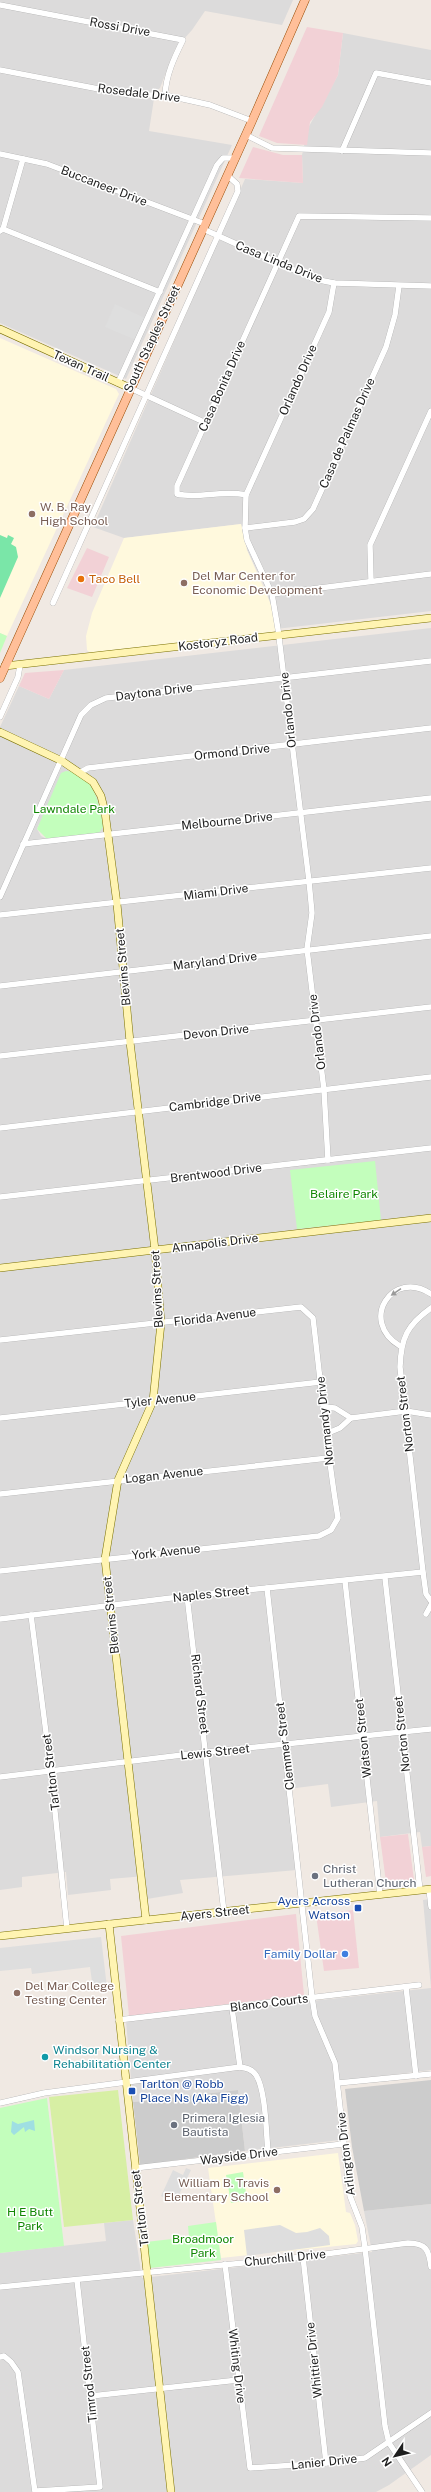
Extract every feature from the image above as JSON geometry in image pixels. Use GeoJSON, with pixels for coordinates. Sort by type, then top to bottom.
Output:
{"type":"FeatureCollection","features":[{"type":"Feature","properties":{"kind":"main road","name":"South Staples Street"},"geometry":{"type":"LineString","coordinates":[[0,678],[130,388],[236,158],[305,0]]}},
{"type":"Feature","properties":{"kind":"street","name":"Rossi Drive"},"geometry":{"type":"LineString","coordinates":[[0,5],[183,40],[172,63],[166,83],[165,95]]}},
{"type":"Feature","properties":{"kind":"street","name":"Rosedale Drive"},"geometry":{"type":"LineString","coordinates":[[0,70],[130,94],[165,95],[210,105],[252,121]]}},
{"type":"Feature","properties":{"kind":"street"},"geometry":{"type":"LineString","coordinates":[[342,151],[376,73],[431,83]]}},
{"type":"Feature","properties":{"kind":"street"},"geometry":{"type":"LineString","coordinates":[[246,135],[272,148],[431,154]]}},
{"type":"Feature","properties":{"kind":"street","name":"Buccaneer Drive"},"geometry":{"type":"LineString","coordinates":[[0,154],[47,164],[193,219],[204,227]]}},
{"type":"Feature","properties":{"kind":"street"},"geometry":{"type":"LineString","coordinates":[[118,383],[217,165],[223,158],[236,158]]}},
{"type":"Feature","properties":{"kind":"street"},"geometry":{"type":"LineString","coordinates":[[23,159],[2,230],[160,292]]}},
{"type":"Feature","properties":{"kind":"street"},"geometry":{"type":"LineString","coordinates":[[53,603],[238,190],[237,184],[228,175]]}},
{"type":"Feature","properties":{"kind":"street","name":"Casa Bonita Drive"},"geometry":{"type":"LineString","coordinates":[[246,495],[229,492],[187,496],[177,494],[177,486],[299,216],[431,218]]}},
{"type":"Feature","properties":{"kind":"street","name":"Casa Linda Drive"},"geometry":{"type":"LineString","coordinates":[[204,227],[218,236],[276,264],[314,279],[334,283],[431,286]]}},
{"type":"Feature","properties":{"kind":"street","name":"Orlando Drive"},"geometry":{"type":"LineString","coordinates":[[328,1160],[324,1090],[307,950],[312,913],[285,676],[272,594],[253,556],[245,528],[246,495],[329,312],[334,283]]}},
{"type":"Feature","properties":{"kind":"street","name":"Casa de Palmas Drive"},"geometry":{"type":"LineString","coordinates":[[245,528],[295,522],[304,519],[313,509],[386,347],[395,315],[399,286]]}},
{"type":"Feature","properties":{"kind":"street","name":"Texan Trail"},"geometry":{"type":"LineString","coordinates":[[0,329],[206,423]]}},
{"type":"Feature","properties":{"kind":"street"},"geometry":{"type":"LineString","coordinates":[[371,580],[370,546],[431,411]]}},
{"type":"Feature","properties":{"kind":"street"},"geometry":{"type":"LineString","coordinates":[[272,594],[371,580],[431,574]]}},
{"type":"Feature","properties":{"kind":"street","name":"Kostoryz Road"},"geometry":{"type":"LineString","coordinates":[[5,666],[431,618]]}},
{"type":"Feature","properties":{"kind":"street","name":"Daytona Drive"},"geometry":{"type":"LineString","coordinates":[[0,897],[62,761],[81,715],[91,705],[106,698],[431,660]]}},
{"type":"Feature","properties":{"kind":"street"},"geometry":{"type":"LineString","coordinates":[[0,717],[18,677],[20,665]]}},
{"type":"Feature","properties":{"kind":"street","name":"Ormond Drive"},"geometry":{"type":"LineString","coordinates":[[81,772],[88,768],[431,728]]}},
{"type":"Feature","properties":{"kind":"street","name":"Blevins Street"},"geometry":{"type":"LineString","coordinates":[[0,732],[62,761],[81,772],[93,782],[101,796],[108,833],[117,904],[130,1042],[148,1181],[161,1323],[153,1401],[118,1480],[105,1559],[109,1606],[146,1920]]}},
{"type":"Feature","properties":{"kind":"street","name":"Melbourne Drive"},"geometry":{"type":"LineString","coordinates":[[23,844],[108,833],[431,798]]}},
{"type":"Feature","properties":{"kind":"street","name":"Miami Drive"},"geometry":{"type":"LineString","coordinates":[[0,916],[431,868]]}},
{"type":"Feature","properties":{"kind":"street","name":"Maryland Drive"},"geometry":{"type":"LineString","coordinates":[[0,986],[431,936]]}},
{"type":"Feature","properties":{"kind":"street","name":"Devon Drive"},"geometry":{"type":"LineString","coordinates":[[0,1056],[431,1007]]}},
{"type":"Feature","properties":{"kind":"street","name":"Cambridge Drive"},"geometry":{"type":"LineString","coordinates":[[0,1128],[431,1077]]}},
{"type":"Feature","properties":{"kind":"street","name":"Brentwood Drive"},"geometry":{"type":"LineString","coordinates":[[0,1197],[431,1148]]}},
{"type":"Feature","properties":{"kind":"street","name":"Annapolis Drive"},"geometry":{"type":"LineString","coordinates":[[0,1268],[431,1218]]}},
{"type":"Feature","properties":{"kind":"street"},"geometry":{"type":"LineString","coordinates":[[400,1346],[388,1338],[382,1328],[380,1317],[382,1307],[395,1290],[406,1287],[416,1286],[431,1294]]}},
{"type":"Feature","properties":{"kind":"street","name":"Florida Avenue"},"geometry":{"type":"LineString","coordinates":[[0,1340],[301,1307],[308,1312]]}},
{"type":"Feature","properties":{"kind":"street","name":"Norton Street"},"geometry":{"type":"LineString","coordinates":[[431,1308],[412,1325],[400,1346],[400,1367],[423,1572],[426,1594],[431,1601]]}},
{"type":"Feature","properties":{"kind":"street","name":"Normandy Drive"},"geometry":{"type":"LineString","coordinates":[[308,1312],[313,1318],[328,1433],[328,1458],[338,1518],[331,1530]]}},
{"type":"Feature","properties":{"kind":"street","name":"Tyler Avenue"},"geometry":{"type":"LineString","coordinates":[[0,1418],[321,1382]]}},
{"type":"Feature","properties":{"kind":"street"},"geometry":{"type":"LineString","coordinates":[[324,1406],[335,1408],[351,1418]]}},
{"type":"Feature","properties":{"kind":"street"},"geometry":{"type":"LineString","coordinates":[[328,1433],[340,1428],[351,1418],[406,1410],[431,1415]]}},
{"type":"Feature","properties":{"kind":"street","name":"Logan Avenue"},"geometry":{"type":"LineString","coordinates":[[0,1494],[328,1458]]}},
{"type":"Feature","properties":{"kind":"street","name":"York Avenue"},"geometry":{"type":"LineString","coordinates":[[0,1572],[319,1536],[331,1530]]}},
{"type":"Feature","properties":{"kind":"street","name":"Naples Street"},"geometry":{"type":"LineString","coordinates":[[0,1619],[187,1596],[385,1578],[423,1572]]}},
{"type":"Feature","properties":{"kind":"street","name":"Norton Street"},"geometry":{"type":"LineString","coordinates":[[385,1578],[420,1890]]}},
{"type":"Feature","properties":{"kind":"street","name":"Watson Street"},"geometry":{"type":"LineString","coordinates":[[345,1581],[380,1895]]}},
{"type":"Feature","properties":{"kind":"street","name":"Clemmer Street"},"geometry":{"type":"LineString","coordinates":[[267,1588],[303,1903]]}},
{"type":"Feature","properties":{"kind":"street","name":"Richard Street"},"geometry":{"type":"LineString","coordinates":[[187,1596],[207,1752],[224,1912]]}},
{"type":"Feature","properties":{"kind":"street"},"geometry":{"type":"LineString","coordinates":[[426,1614],[431,1606]]}},
{"type":"Feature","properties":{"kind":"street","name":"Tarlton Street"},"geometry":{"type":"LineString","coordinates":[[31,1615],[51,1772],[67,1929]]}},
{"type":"Feature","properties":{"kind":"street","name":"Lewis Street"},"geometry":{"type":"LineString","coordinates":[[0,1777],[128,1763],[207,1752],[285,1746],[431,1729]]}},
{"type":"Feature","properties":{"kind":"street"},"geometry":{"type":"LineString","coordinates":[[430,1889],[431,1907]]}},
{"type":"Feature","properties":{"kind":"street","name":"Ayers Street"},"geometry":{"type":"LineString","coordinates":[[0,1936],[430,1889]]}},
{"type":"Feature","properties":{"kind":"street","name":"Arlington Drive"},"geometry":{"type":"LineString","coordinates":[[303,1903],[315,2016],[335,2063],[350,2196],[362,2227],[366,2248],[385,2426],[389,2443],[422,2492]]}},
{"type":"Feature","properties":{"kind":"street","name":"Tarlton Street"},"geometry":{"type":"LineString","coordinates":[[109,1924],[118,2020],[161,2390],[171,2492]]}},
{"type":"Feature","properties":{"kind":"street","name":"Blanco Courts"},"geometry":{"type":"LineString","coordinates":[[118,2020],[232,2008],[419,1985]]}},
{"type":"Feature","properties":{"kind":"street"},"geometry":{"type":"LineString","coordinates":[[406,1987],[416,2076]]}},
{"type":"Feature","properties":{"kind":"street"},"geometry":{"type":"LineString","coordinates":[[232,2008],[240,2067]]}},
{"type":"Feature","properties":{"kind":"street"},"geometry":{"type":"LineString","coordinates":[[0,2103],[20,2097],[240,2067],[250,2069],[256,2075],[261,2087],[268,2152]]}},
{"type":"Feature","properties":{"kind":"street"},"geometry":{"type":"LineString","coordinates":[[338,2084],[431,2074]]}},
{"type":"Feature","properties":{"kind":"street","name":"Wayside Drive"},"geometry":{"type":"LineString","coordinates":[[135,2168],[344,2144]]}},
{"type":"Feature","properties":{"kind":"street","name":"Churchill Drive"},"geometry":{"type":"LineString","coordinates":[[0,2287],[303,2257],[408,2243],[420,2243],[425,2246],[429,2252],[431,2267]]}},
{"type":"Feature","properties":{"kind":"street","name":"Whittier Drive"},"geometry":{"type":"LineString","coordinates":[[303,2257],[326,2463]]}},
{"type":"Feature","properties":{"kind":"street","name":"Whiting Drive"},"geometry":{"type":"LineString","coordinates":[[225,2264],[238,2380],[250,2468]]}},
{"type":"Feature","properties":{"kind":"street","name":"Timrod Street"},"geometry":{"type":"LineString","coordinates":[[35,2492],[100,2487],[77,2280]]}},
{"type":"Feature","properties":{"kind":"street"},"geometry":{"type":"LineString","coordinates":[[0,2357],[4,2356],[11,2362],[18,2372],[35,2492]]}},
{"type":"Feature","properties":{"kind":"street"},"geometry":{"type":"LineString","coordinates":[[91,2396],[161,2390],[238,2380]]}},
{"type":"Feature","properties":{"kind":"street","name":"Lanier Drive"},"geometry":{"type":"LineString","coordinates":[[250,2468],[326,2463],[365,2458],[389,2443],[431,2412]]}},
{"type":"Feature","properties":{"kind":"shaded area"},"geometry":{"type":"Polygon","coordinates":[[[0,0],[293,0],[282,25],[205,11],[192,30],[175,49],[160,88],[155,92],[149,131],[232,145],[126,379],[0,323],[0,0]]]}},
{"type":"Feature","properties":{"kind":"shaded area"},"geometry":{"type":"Polygon","coordinates":[[[307,27],[343,33],[338,75],[322,107],[310,122],[307,145],[277,143],[259,136],[307,27]]]}},
{"type":"Feature","properties":{"kind":"shaded area"},"geometry":{"type":"Polygon","coordinates":[[[343,33],[431,50],[431,611],[276,629],[267,592],[247,550],[241,524],[124,538],[93,527],[245,179],[303,183],[302,155],[308,128],[338,75],[343,33]]]}},
{"type":"Feature","properties":{"kind":"shaded area"},"geometry":{"type":"Polygon","coordinates":[[[253,147],[283,155],[302,155],[303,183],[239,178],[253,147]]]}},
{"type":"Feature","properties":{"kind":"shaded area"},"geometry":{"type":"Polygon","coordinates":[[[115,304],[145,318],[136,340],[105,327],[115,304]]]}},
{"type":"Feature","properties":{"kind":"shaded area","name":"W. B. Ray High School"},"geometry":{"type":"Polygon","coordinates":[[[0,338],[116,389],[119,394],[7,636],[0,633],[0,338]]]}},
{"type":"Feature","properties":{"kind":"shaded area","name":"Del Mar Center for Economic Development"},"geometry":{"type":"Polygon","coordinates":[[[241,524],[247,550],[272,607],[276,629],[274,632],[90,653],[87,650],[86,636],[92,613],[124,538],[241,524]]]}},
{"type":"Feature","properties":{"kind":"shaded area"},"geometry":{"type":"Polygon","coordinates":[[[87,548],[109,557],[92,597],[67,588],[87,548]]]}},
{"type":"Feature","properties":{"kind":"shaded area"},"geometry":{"type":"Polygon","coordinates":[[[431,628],[431,1846],[422,1847],[420,1832],[380,1837],[377,1801],[331,1807],[328,1784],[288,1789],[297,1870],[180,1880],[183,1893],[147,1899],[145,1876],[110,1879],[111,1890],[68,1895],[66,1872],[22,1877],[22,1887],[0,1890],[0,727],[19,686],[49,699],[64,670],[431,628]],[[39,824],[37,829],[41,836],[47,839],[99,833],[39,824]]]}},
{"type":"Feature","properties":{"kind":"shaded area"},"geometry":{"type":"Polygon","coordinates":[[[64,670],[49,699],[19,686],[25,673],[64,670]]]}},
{"type":"Feature","properties":{"kind":"shaded area"},"geometry":{"type":"Polygon","coordinates":[[[408,1834],[414,1880],[386,1882],[380,1837],[408,1834]]]}},
{"type":"Feature","properties":{"kind":"shaded area"},"geometry":{"type":"Polygon","coordinates":[[[431,1846],[431,1876],[426,1877],[422,1847],[431,1846]]]}},
{"type":"Feature","properties":{"kind":"shaded area"},"geometry":{"type":"Polygon","coordinates":[[[431,1899],[431,1988],[423,1900],[431,1899]]]}},
{"type":"Feature","properties":{"kind":"shaded area"},"geometry":{"type":"Polygon","coordinates":[[[353,1910],[359,1968],[324,1971],[316,1915],[353,1910]]]}},
{"type":"Feature","properties":{"kind":"shaded area"},"geometry":{"type":"Polygon","coordinates":[[[296,1914],[304,1995],[129,2016],[121,1936],[296,1914]]]}},
{"type":"Feature","properties":{"kind":"shaded area"},"geometry":{"type":"Polygon","coordinates":[[[101,1937],[107,1988],[93,1989],[90,1967],[32,1974],[31,1968],[0,1971],[0,1948],[101,1937]]]}},
{"type":"Feature","properties":{"kind":"shaded area"},"geometry":{"type":"Polygon","coordinates":[[[431,1988],[431,2070],[334,2082],[340,2140],[245,2151],[238,2090],[133,2102],[126,2021],[431,1988]]]}},
{"type":"Feature","properties":{"kind":"shaded area"},"geometry":{"type":"Polygon","coordinates":[[[431,2080],[431,2204],[364,2211],[352,2147],[345,2089],[431,2080]]]}},
{"type":"Feature","properties":{"kind":"shaded area"},"geometry":{"type":"Polygon","coordinates":[[[238,2090],[245,2151],[140,2165],[133,2102],[238,2090]]]}},
{"type":"Feature","properties":{"kind":"shaded area","name":"William B. Travis Elementary School"},"geometry":{"type":"Polygon","coordinates":[[[338,2153],[346,2212],[350,2213],[355,2225],[358,2241],[356,2244],[221,2258],[208,2168],[338,2153]]]}},
{"type":"Feature","properties":{"kind":"shaded area"},"geometry":{"type":"Polygon","coordinates":[[[186,2168],[191,2170],[175,2203],[161,2196],[173,2170],[183,2175],[186,2168]]]}},
{"type":"Feature","properties":{"kind":"shaded area"},"geometry":{"type":"Polygon","coordinates":[[[431,2204],[431,2455],[389,2485],[376,2492],[0,2492],[0,2253],[106,2241],[104,2223],[133,2220],[142,2278],[372,2252],[364,2211],[431,2204]]]}},
{"type":"Feature","properties":{"kind":"shaded area"},"geometry":{"type":"Polygon","coordinates":[[[280,2225],[296,2233],[307,2232],[320,2228],[329,2236],[330,2245],[247,2256],[244,2230],[280,2225]]]}},
{"type":"Feature","properties":{"kind":"green space"},"geometry":{"type":"Polygon","coordinates":[[[0,535],[7,538],[8,535],[14,538],[11,544],[16,547],[18,557],[0,598],[0,535]]]}},
{"type":"Feature","properties":{"kind":"green space"},"geometry":{"type":"Polygon","coordinates":[[[0,633],[7,636],[0,653],[0,633]]]}},
{"type":"Feature","properties":{"kind":"green space","name":"Lawndale Park"},"geometry":{"type":"Polygon","coordinates":[[[66,771],[76,773],[83,777],[89,784],[97,800],[103,827],[99,833],[47,839],[37,829],[61,773],[66,771]]]}},
{"type":"Feature","properties":{"kind":"green space","name":"Belaire Park"},"geometry":{"type":"Polygon","coordinates":[[[375,1161],[381,1220],[297,1229],[290,1170],[375,1161]]]}},
{"type":"Feature","properties":{"kind":"green space"},"geometry":{"type":"Polygon","coordinates":[[[118,2090],[133,2220],[64,2227],[49,2097],[118,2090]]]}},
{"type":"Feature","properties":{"kind":"green space","name":"H E Butt Park"},"geometry":{"type":"Polygon","coordinates":[[[47,2098],[64,2246],[0,2253],[0,2108],[47,2098]]]}},
{"type":"Feature","properties":{"kind":"green space"},"geometry":{"type":"Polygon","coordinates":[[[243,2172],[247,2200],[231,2203],[226,2175],[243,2172]]]}},
{"type":"Feature","properties":{"kind":"green space","name":"Broadmoor Park"},"geometry":{"type":"Polygon","coordinates":[[[216,2222],[221,2260],[150,2268],[146,2242],[189,2237],[188,2226],[216,2222]]]}},
{"type":"Feature","properties":{"kind":"water"},"geometry":{"type":"Polygon","coordinates":[[[34,2120],[35,2131],[29,2129],[25,2132],[24,2127],[14,2135],[11,2132],[12,2121],[18,2124],[34,2120]]]}},
{"type":"Feature","properties":{"kind":"place","name":"W. B. Ray High School"},"geometry":{"type":"Point","coordinates":[32,514]}},
{"type":"Feature","properties":{"kind":"place","name":"Taco Bell"},"geometry":{"type":"Point","coordinates":[81,579]}},
{"type":"Feature","properties":{"kind":"place","name":"Del Mar Center for Economic Development"},"geometry":{"type":"Point","coordinates":[184,583]}},
{"type":"Feature","properties":{"kind":"place","name":"Christ Lutheran Church"},"geometry":{"type":"Point","coordinates":[315,1876]}},
{"type":"Feature","properties":{"kind":"place","name":"Ayers Across Watson"},"geometry":{"type":"Point","coordinates":[358,1908]}},
{"type":"Feature","properties":{"kind":"place","name":"Family Dollar"},"geometry":{"type":"Point","coordinates":[345,1954]}},
{"type":"Feature","properties":{"kind":"place","name":"Del Mar College Testing Center"},"geometry":{"type":"Point","coordinates":[17,1993]}},
{"type":"Feature","properties":{"kind":"place","name":"Windsor Nursing & Rehabilitation Center"},"geometry":{"type":"Point","coordinates":[45,2057]}},
{"type":"Feature","properties":{"kind":"place","name":"Tarlton @ Robb Place Ns (Aka Figg)"},"geometry":{"type":"Point","coordinates":[132,2091]}},
{"type":"Feature","properties":{"kind":"place","name":"Primera Iglesia Bautista"},"geometry":{"type":"Point","coordinates":[174,2125]}},
{"type":"Feature","properties":{"kind":"place","name":"William B. Travis Elementary School"},"geometry":{"type":"Point","coordinates":[277,2190]}}]}
